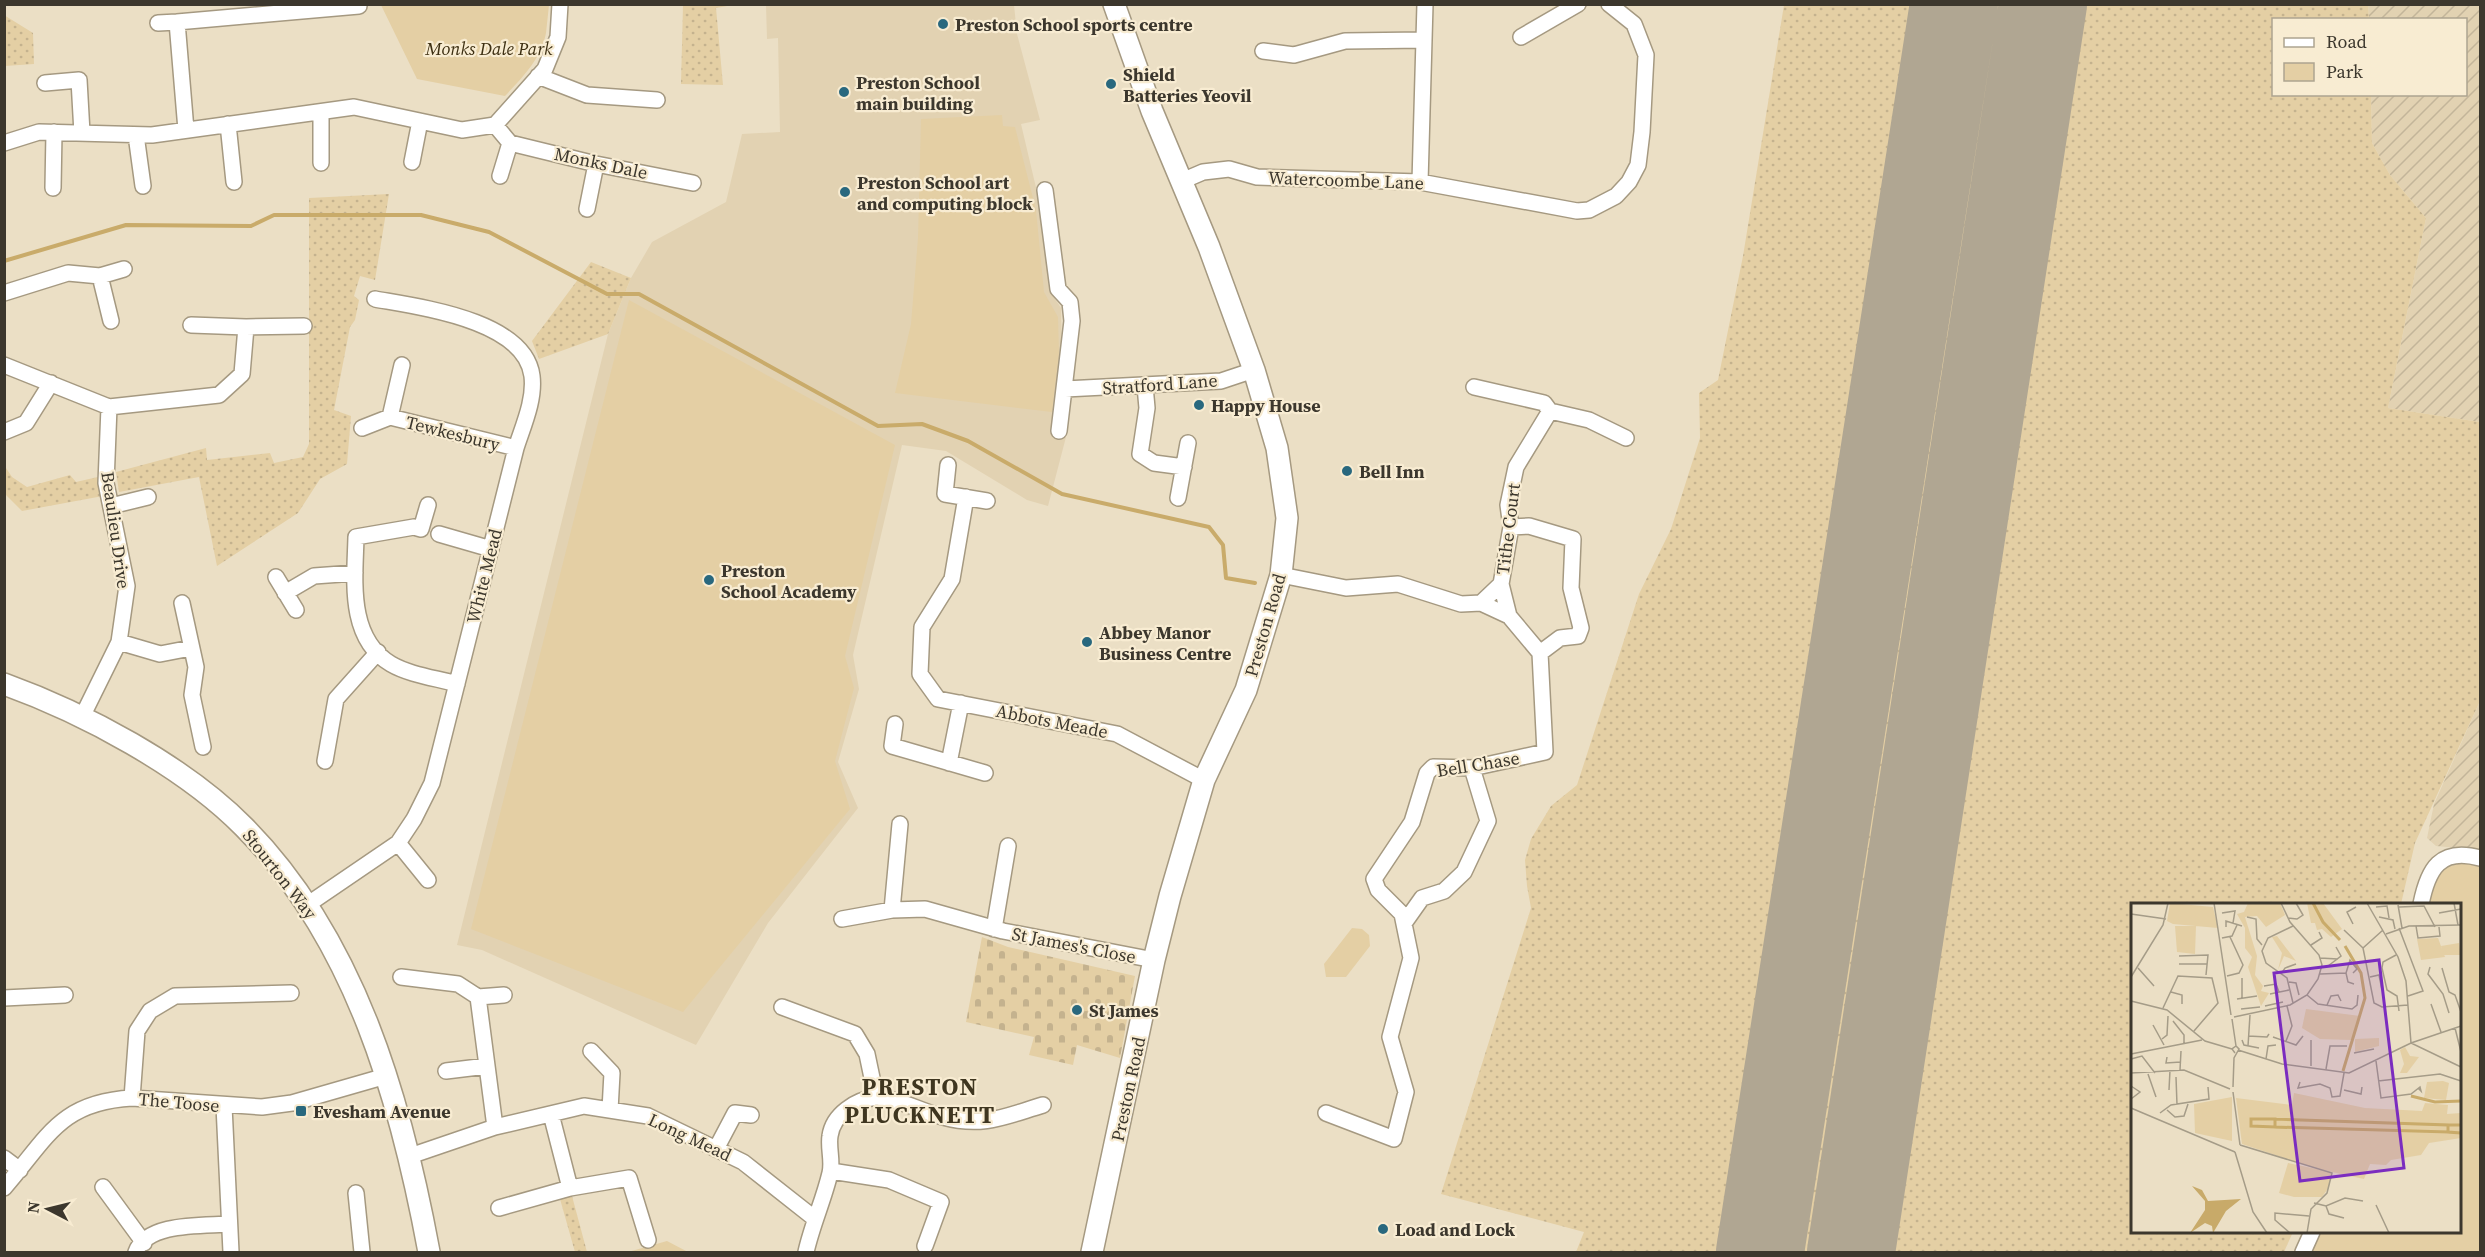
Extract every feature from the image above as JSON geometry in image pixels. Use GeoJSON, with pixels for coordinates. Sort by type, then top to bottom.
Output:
{"type":"FeatureCollection","features":[{"type":"Feature","properties":{"kind":"street"},"geometry":{"type":"LineString","coordinates":[[4,143],[39,132],[152,135],[354,107],[462,130],[495,125],[544,69],[558,37],[560,4]]}},
{"type":"Feature","properties":{"kind":"street","name":"Preston Road"},"geometry":{"type":"LineString","coordinates":[[1092,1252],[1154,960],[1204,780],[1246,690],[1281,575],[1287,518],[1277,448],[1254,370],[1209,247],[1152,111],[1114,4]]}},
{"type":"Feature","properties":{"kind":"street"},"geometry":{"type":"LineString","coordinates":[[1420,182],[1425,4]]}},
{"type":"Feature","properties":{"kind":"street"},"geometry":{"type":"LineString","coordinates":[[1521,37],[1578,4]]}},
{"type":"Feature","properties":{"kind":"street","name":"Watercoombe Lane"},"geometry":{"type":"LineString","coordinates":[[1182,181],[1203,172],[1229,169],[1257,177],[1420,182],[1577,211],[1589,210],[1616,196],[1629,182],[1638,165],[1642,132],[1646,55],[1634,24],[1610,4]]}},
{"type":"Feature","properties":{"kind":"street"},"geometry":{"type":"LineString","coordinates":[[158,23],[359,6]]}},
{"type":"Feature","properties":{"kind":"street"},"geometry":{"type":"LineString","coordinates":[[177,22],[186,130]]}},
{"type":"Feature","properties":{"kind":"street"},"geometry":{"type":"LineString","coordinates":[[1263,51],[1294,55],[1345,41],[1424,40]]}},
{"type":"Feature","properties":{"kind":"street"},"geometry":{"type":"LineString","coordinates":[[538,76],[587,95],[657,100]]}},
{"type":"Feature","properties":{"kind":"street"},"geometry":{"type":"LineString","coordinates":[[45,83],[78,80],[82,133]]}},
{"type":"Feature","properties":{"kind":"street"},"geometry":{"type":"LineString","coordinates":[[321,112],[321,163]]}},
{"type":"Feature","properties":{"kind":"street"},"geometry":{"type":"LineString","coordinates":[[412,162],[420,121]]}},
{"type":"Feature","properties":{"kind":"street"},"geometry":{"type":"LineString","coordinates":[[228,124],[234,182]]}},
{"type":"Feature","properties":{"kind":"street"},"geometry":{"type":"LineString","coordinates":[[495,125],[510,142],[500,176]]}},
{"type":"Feature","properties":{"kind":"street"},"geometry":{"type":"LineString","coordinates":[[52,188],[54,132]]}},
{"type":"Feature","properties":{"kind":"street"},"geometry":{"type":"LineString","coordinates":[[136,135],[143,186]]}},
{"type":"Feature","properties":{"kind":"street","name":"Monks Dale"},"geometry":{"type":"LineString","coordinates":[[510,142],[596,164],[693,183]]}},
{"type":"Feature","properties":{"kind":"street"},"geometry":{"type":"LineString","coordinates":[[587,209],[596,164]]}},
{"type":"Feature","properties":{"kind":"street"},"geometry":{"type":"LineString","coordinates":[[1045,190],[1058,289],[1070,302],[1072,321],[1059,431]]}},
{"type":"Feature","properties":{"kind":"street"},"geometry":{"type":"LineString","coordinates":[[4,293],[68,273],[100,276],[124,269]]}},
{"type":"Feature","properties":{"kind":"street"},"geometry":{"type":"LineString","coordinates":[[100,276],[111,321]]}},
{"type":"Feature","properties":{"kind":"street","name":"White Mead"},"geometry":{"type":"LineString","coordinates":[[307,905],[398,843],[414,819],[432,783],[516,448],[532,394],[532,376],[528,360],[513,342],[496,330],[436,311],[375,299]]}},
{"type":"Feature","properties":{"kind":"street"},"geometry":{"type":"LineString","coordinates":[[191,325],[304,326]]}},
{"type":"Feature","properties":{"kind":"street"},"geometry":{"type":"LineString","coordinates":[[4,365],[109,407],[219,395],[242,374],[246,327]]}},
{"type":"Feature","properties":{"kind":"street","name":"Tewkesbury"},"geometry":{"type":"LineString","coordinates":[[390,417],[402,365]]}},
{"type":"Feature","properties":{"kind":"street","name":"Stratford Lane"},"geometry":{"type":"LineString","coordinates":[[1065,389],[1221,381],[1254,370]]}},
{"type":"Feature","properties":{"kind":"street"},"geometry":{"type":"LineString","coordinates":[[4,432],[26,423],[51,383]]}},
{"type":"Feature","properties":{"kind":"street"},"geometry":{"type":"LineString","coordinates":[[1144,386],[1146,408],[1140,454],[1154,463],[1184,467]]}},
{"type":"Feature","properties":{"kind":"street"},"geometry":{"type":"LineString","coordinates":[[1474,387],[1544,403],[1550,411],[1588,420],[1626,438]]}},
{"type":"Feature","properties":{"kind":"street","name":"Beaulieu Drive"},"geometry":{"type":"LineString","coordinates":[[82,717],[119,642],[127,586],[106,483],[109,407]]}},
{"type":"Feature","properties":{"kind":"street","name":"Tithe Court"},"geometry":{"type":"LineString","coordinates":[[1509,616],[1501,584],[1511,528],[1508,505],[1516,467],[1550,411]]}},
{"type":"Feature","properties":{"kind":"street","name":"Tewkesbury"},"geometry":{"type":"LineString","coordinates":[[362,428],[390,417],[516,448]]}},
{"type":"Feature","properties":{"kind":"street"},"geometry":{"type":"LineString","coordinates":[[1178,498],[1188,443]]}},
{"type":"Feature","properties":{"kind":"street"},"geometry":{"type":"LineString","coordinates":[[948,465],[945,494],[987,501]]}},
{"type":"Feature","properties":{"kind":"street"},"geometry":{"type":"LineString","coordinates":[[111,506],[148,497]]}},
{"type":"Feature","properties":{"kind":"street","name":"Abbots Meade"},"geometry":{"type":"LineString","coordinates":[[966,497],[952,579],[922,627],[920,674],[938,699],[1117,734],[1204,780]]}},
{"type":"Feature","properties":{"kind":"street"},"geometry":{"type":"LineString","coordinates":[[428,505],[430,531]]}},
{"type":"Feature","properties":{"kind":"street"},"geometry":{"type":"LineString","coordinates":[[1281,575],[1346,588],[1398,584],[1461,604],[1481,603],[1509,616],[1540,653],[1560,638],[1578,636],[1581,628],[1571,588],[1573,538],[1529,526],[1511,528]]}},
{"type":"Feature","properties":{"kind":"street"},"geometry":{"type":"LineString","coordinates":[[457,684],[390,664],[368,643],[359,619],[355,573],[356,537],[414,527],[491,549]]}},
{"type":"Feature","properties":{"kind":"street"},"geometry":{"type":"LineString","coordinates":[[285,593],[314,576],[355,573]]}},
{"type":"Feature","properties":{"kind":"street"},"geometry":{"type":"LineString","coordinates":[[276,577],[296,610]]}},
{"type":"Feature","properties":{"kind":"street","name":"Tithe Court"},"geometry":{"type":"LineString","coordinates":[[1481,603],[1501,584]]}},
{"type":"Feature","properties":{"kind":"street"},"geometry":{"type":"LineString","coordinates":[[182,603],[196,667],[192,695],[203,747]]}},
{"type":"Feature","properties":{"kind":"street"},"geometry":{"type":"LineString","coordinates":[[119,642],[160,654],[191,648]]}},
{"type":"Feature","properties":{"kind":"street"},"geometry":{"type":"LineString","coordinates":[[325,761],[336,699],[378,652]]}},
{"type":"Feature","properties":{"kind":"street","name":"Bell Chase"},"geometry":{"type":"LineString","coordinates":[[1326,1113],[1394,1139],[1406,1092],[1390,1037],[1411,958],[1402,914],[1378,890],[1374,879],[1412,822],[1427,773],[1432,766],[1472,768],[1545,752],[1540,653]]}},
{"type":"Feature","properties":{"kind":"street","name":"Stourton Way"},"geometry":{"type":"LineString","coordinates":[[4,684],[82,717],[132,744],[191,782],[245,827],[307,905],[324,933],[360,1009],[386,1076],[410,1156],[429,1252]]}},
{"type":"Feature","properties":{"kind":"street"},"geometry":{"type":"LineString","coordinates":[[950,763],[961,703]]}},
{"type":"Feature","properties":{"kind":"street"},"geometry":{"type":"LineString","coordinates":[[895,724],[892,746],[985,773]]}},
{"type":"Feature","properties":{"kind":"street"},"geometry":{"type":"LineString","coordinates":[[1405,922],[1422,898],[1444,891],[1464,872],[1488,821],[1472,768]]}},
{"type":"Feature","properties":{"kind":"street"},"geometry":{"type":"LineString","coordinates":[[892,910],[900,824]]}},
{"type":"Feature","properties":{"kind":"street"},"geometry":{"type":"LineString","coordinates":[[398,843],[428,880]]}},
{"type":"Feature","properties":{"kind":"street","name":"St James's Close"},"geometry":{"type":"LineString","coordinates":[[994,929],[1008,846]]}},
{"type":"Feature","properties":{"kind":"street"},"geometry":{"type":"LineString","coordinates":[[2421,903],[2426,879],[2442,862],[2455,854],[2481,858]]}},
{"type":"Feature","properties":{"kind":"street","name":"St James's Close"},"geometry":{"type":"LineString","coordinates":[[842,920],[892,910],[925,909],[994,929],[1154,960]]}},
{"type":"Feature","properties":{"kind":"street"},"geometry":{"type":"LineString","coordinates":[[401,977],[458,984],[478,997],[504,995]]}},
{"type":"Feature","properties":{"kind":"street"},"geometry":{"type":"LineString","coordinates":[[132,1098],[137,1031],[150,1011],[175,996],[291,993]]}},
{"type":"Feature","properties":{"kind":"street"},"geometry":{"type":"LineString","coordinates":[[4,998],[65,995]]}},
{"type":"Feature","properties":{"kind":"street"},"geometry":{"type":"LineString","coordinates":[[478,997],[495,1127]]}},
{"type":"Feature","properties":{"kind":"street"},"geometry":{"type":"LineString","coordinates":[[782,1007],[855,1034],[867,1054],[876,1097]]}},
{"type":"Feature","properties":{"kind":"street"},"geometry":{"type":"LineString","coordinates":[[591,1051],[612,1073],[610,1110]]}},
{"type":"Feature","properties":{"kind":"street"},"geometry":{"type":"LineString","coordinates":[[446,1071],[487,1066]]}},
{"type":"Feature","properties":{"kind":"street","name":"The Toose"},"geometry":{"type":"LineString","coordinates":[[4,1188],[48,1133],[67,1116],[83,1106],[111,1099],[132,1098],[262,1107],[292,1103],[386,1076]]}},
{"type":"Feature","properties":{"kind":"street"},"geometry":{"type":"LineString","coordinates":[[806,1252],[814,1218],[831,1171],[830,1135],[838,1117],[860,1100],[876,1097],[891,1098],[942,1117],[972,1122],[994,1121],[1043,1105]]}},
{"type":"Feature","properties":{"kind":"street"},"geometry":{"type":"LineString","coordinates":[[224,1106],[231,1252]]}},
{"type":"Feature","properties":{"kind":"street","name":"Long Mead"},"geometry":{"type":"LineString","coordinates":[[410,1156],[495,1127],[584,1106],[648,1116],[743,1162],[814,1218]]}},
{"type":"Feature","properties":{"kind":"street"},"geometry":{"type":"LineString","coordinates":[[716,1149],[735,1113],[751,1115]]}},
{"type":"Feature","properties":{"kind":"street"},"geometry":{"type":"LineString","coordinates":[[551,1114],[570,1188]]}},
{"type":"Feature","properties":{"kind":"street"},"geometry":{"type":"LineString","coordinates":[[4,1158],[20,1170]]}},
{"type":"Feature","properties":{"kind":"street"},"geometry":{"type":"LineString","coordinates":[[831,1171],[890,1180],[941,1202],[925,1246]]}},
{"type":"Feature","properties":{"kind":"street"},"geometry":{"type":"LineString","coordinates":[[499,1208],[570,1188],[629,1178],[648,1240]]}},
{"type":"Feature","properties":{"kind":"street"},"geometry":{"type":"LineString","coordinates":[[103,1187],[140,1248],[161,1230],[229,1224]]}},
{"type":"Feature","properties":{"kind":"street"},"geometry":{"type":"LineString","coordinates":[[356,1193],[362,1252]]}},
{"type":"Feature","properties":{"kind":"street"},"geometry":{"type":"LineString","coordinates":[[2302,1252],[2312,1233]]}},
{"type":"Feature","properties":{"kind":"shaded area","name":"Preston School Academy"},"geometry":{"type":"Polygon","coordinates":[[[766,5],[1014,5],[1017,34],[1040,120],[1021,124],[1042,213],[1049,290],[1061,308],[1062,358],[1052,434],[1066,437],[1048,506],[1027,500],[946,451],[902,445],[853,655],[859,689],[838,762],[858,808],[768,923],[696,1045],[482,950],[457,945],[608,334],[631,278],[652,242],[726,202],[742,134],[780,132],[778,38],[767,39],[766,5]]]}},
{"type":"Feature","properties":{"kind":"shaded area"},"geometry":{"type":"Polygon","coordinates":[[[2368,5],[2480,5],[2480,422],[2388,408],[2426,218],[2390,175],[2372,143],[2371,96],[2467,96],[2467,18],[2369,18],[2368,5]]]}},
{"type":"Feature","properties":{"kind":"shaded area"},"geometry":{"type":"Polygon","coordinates":[[[2480,701],[2480,850],[2436,846],[2427,838],[2434,804],[2480,701]]]}},
{"type":"Feature","properties":{"kind":"green space","name":"Monks Dale Park"},"geometry":{"type":"Polygon","coordinates":[[[381,5],[549,5],[546,33],[540,51],[530,68],[505,96],[417,79],[381,5]]]}},
{"type":"Feature","properties":{"kind":"green space"},"geometry":{"type":"Polygon","coordinates":[[[683,5],[733,5],[716,8],[723,85],[681,84],[683,5]]]}},
{"type":"Feature","properties":{"kind":"green space"},"geometry":{"type":"Polygon","coordinates":[[[1784,5],[2368,5],[2369,18],[2272,18],[2272,96],[2371,96],[2372,143],[2390,175],[2426,218],[2388,408],[2480,422],[2480,701],[2415,843],[2401,903],[2131,903],[2131,1233],[2293,1233],[2284,1252],[1576,1252],[1584,1232],[1441,1194],[1531,908],[1525,860],[1531,839],[1551,806],[1577,785],[1639,594],[1671,529],[1700,438],[1699,393],[1718,380],[1743,256],[1784,5]]]}},
{"type":"Feature","properties":{"kind":"green space"},"geometry":{"type":"Polygon","coordinates":[[[4,15],[33,33],[34,64],[5,66],[4,15]]]}},
{"type":"Feature","properties":{"kind":"green space"},"geometry":{"type":"Polygon","coordinates":[[[1002,115],[1003,126],[1015,127],[1036,210],[1044,292],[1058,317],[1059,354],[1052,412],[895,393],[911,324],[918,238],[921,119],[1002,115]]]}},
{"type":"Feature","properties":{"kind":"green space"},"geometry":{"type":"Polygon","coordinates":[[[389,194],[375,280],[360,276],[354,296],[359,300],[355,320],[350,327],[334,410],[351,416],[347,464],[320,479],[298,513],[217,566],[199,477],[119,492],[116,472],[206,448],[207,460],[270,453],[274,463],[303,457],[309,444],[309,198],[389,194]]]}},
{"type":"Feature","properties":{"kind":"green space"},"geometry":{"type":"Polygon","coordinates":[[[591,262],[631,278],[608,334],[539,359],[532,341],[591,262]]]}},
{"type":"Feature","properties":{"kind":"green space"},"geometry":{"type":"Polygon","coordinates":[[[629,300],[895,445],[845,656],[854,688],[835,761],[850,809],[683,1012],[471,929],[629,300]]]}},
{"type":"Feature","properties":{"kind":"green space"},"geometry":{"type":"Polygon","coordinates":[[[4,465],[12,477],[27,487],[70,475],[76,482],[102,476],[103,496],[22,511],[5,494],[4,465]]]}},
{"type":"Feature","properties":{"kind":"green space"},"geometry":{"type":"Polygon","coordinates":[[[2464,863],[2480,867],[2480,1252],[2309,1252],[2318,1233],[2461,1233],[2461,903],[2425,903],[2437,876],[2455,864],[2464,863]]]}},
{"type":"Feature","properties":{"kind":"green space"},"geometry":{"type":"Polygon","coordinates":[[[1352,928],[1362,929],[1369,935],[1370,946],[1346,977],[1326,977],[1324,964],[1352,928]]]}},
{"type":"Feature","properties":{"kind":"green space"},"geometry":{"type":"Polygon","coordinates":[[[982,937],[1008,947],[1135,976],[1120,1058],[1077,1045],[1073,1065],[1029,1055],[1034,1037],[966,1022],[982,937]]]}},
{"type":"Feature","properties":{"kind":"green space"},"geometry":{"type":"Polygon","coordinates":[[[572,1196],[587,1252],[575,1252],[560,1199],[572,1196]]]}},
{"type":"Feature","properties":{"kind":"green space"},"geometry":{"type":"Polygon","coordinates":[[[667,1241],[688,1252],[628,1252],[667,1241]]]}},
{"type":"Feature","properties":{"kind":"waterway"},"geometry":{"type":"LineString","coordinates":[[4,261],[126,225],[251,226],[274,215],[421,215],[489,232],[607,294],[639,294],[878,426],[922,424],[968,441],[1062,494],[1209,527],[1223,545],[1226,578],[1255,583]]}},
{"type":"Feature","properties":{"kind":"runway"},"geometry":{"type":"LineString","coordinates":[[1760,1252],[1954,4]]}},
{"type":"Feature","properties":{"kind":"runway"},"geometry":{"type":"LineString","coordinates":[[1851,1252],[2043,4]]}},
{"type":"Feature","properties":{"kind":"place","name":"Preston School sports centre"},"geometry":{"type":"Point","coordinates":[943,24]}},
{"type":"Feature","properties":{"kind":"place","name":"Shield Batteries Yeovil"},"geometry":{"type":"Point","coordinates":[1111,84]}},
{"type":"Feature","properties":{"kind":"place","name":"Preston School main building"},"geometry":{"type":"Point","coordinates":[844,92]}},
{"type":"Feature","properties":{"kind":"place","name":"Preston School art and computing block"},"geometry":{"type":"Point","coordinates":[845,192]}},
{"type":"Feature","properties":{"kind":"place","name":"Happy House"},"geometry":{"type":"Point","coordinates":[1199,405]}},
{"type":"Feature","properties":{"kind":"place","name":"Bell Inn"},"geometry":{"type":"Point","coordinates":[1347,471]}},
{"type":"Feature","properties":{"kind":"place","name":"Preston School Academy"},"geometry":{"type":"Point","coordinates":[709,580]}},
{"type":"Feature","properties":{"kind":"place","name":"Abbey Manor Business Centre"},"geometry":{"type":"Point","coordinates":[1087,642]}},
{"type":"Feature","properties":{"kind":"place","name":"St James"},"geometry":{"type":"Point","coordinates":[1077,1010]}},
{"type":"Feature","properties":{"kind":"place","name":"Evesham Avenue"},"geometry":{"type":"Point","coordinates":[301,1111]}},
{"type":"Feature","properties":{"kind":"place","name":"Load and Lock"},"geometry":{"type":"Point","coordinates":[1383,1229]}},
{"type":"Feature","properties":{"kind":"district","name":"PRESTON PLUCKNETT"},"geometry":{"type":"Point","coordinates":[920,1100]}}]}
